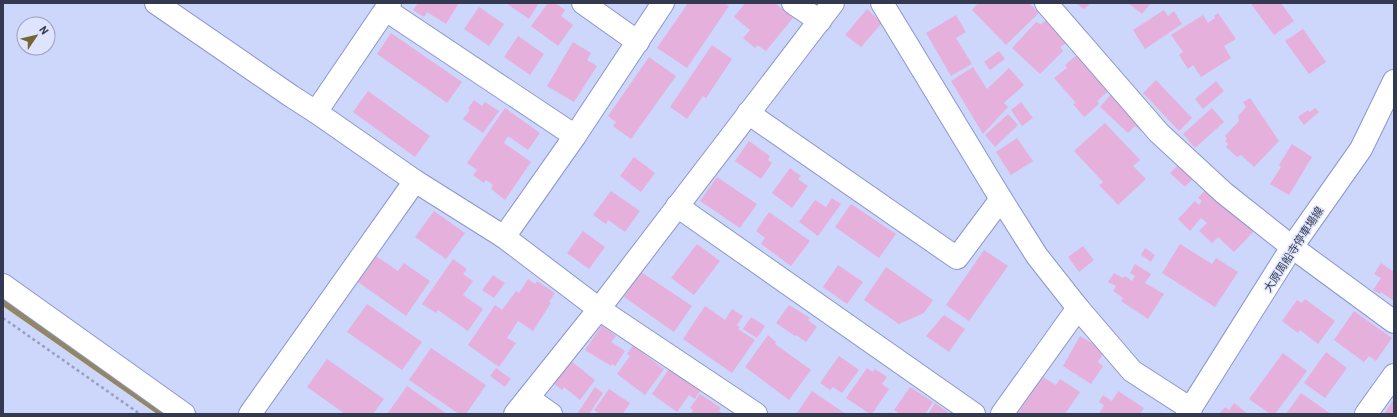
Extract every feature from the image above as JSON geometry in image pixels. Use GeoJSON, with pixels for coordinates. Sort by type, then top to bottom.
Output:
{"type":"FeatureCollection","features":[{"type":"Feature","properties":{"kind":"street"},"geometry":{"type":"LineString","coordinates":[[156,3],[415,181],[504,237],[599,309],[756,414]]}},
{"type":"Feature","properties":{"kind":"street"},"geometry":{"type":"LineString","coordinates":[[583,3],[638,42]]}},
{"type":"Feature","properties":{"kind":"street"},"geometry":{"type":"LineString","coordinates":[[504,237],[575,136],[663,3]]}},
{"type":"Feature","properties":{"kind":"street"},"geometry":{"type":"LineString","coordinates":[[793,3],[820,21]]}},
{"type":"Feature","properties":{"kind":"street"},"geometry":{"type":"LineString","coordinates":[[551,414],[522,406],[599,309],[833,3]]}},
{"type":"Feature","properties":{"kind":"street"},"geometry":{"type":"LineString","coordinates":[[882,3],[1037,256],[1078,308],[1132,371],[1189,412]]}},
{"type":"Feature","properties":{"kind":"street"},"geometry":{"type":"LineString","coordinates":[[1046,3],[1159,133],[1224,193],[1292,247],[1394,322]]}},
{"type":"Feature","properties":{"kind":"street"},"geometry":{"type":"LineString","coordinates":[[316,112],[388,6],[575,136]]}},
{"type":"Feature","properties":{"kind":"street","name":"大原周船寺停車場線"},"geometry":{"type":"LineString","coordinates":[[1189,412],[1292,247],[1361,149],[1394,81]]}},
{"type":"Feature","properties":{"kind":"street"},"geometry":{"type":"LineString","coordinates":[[748,113],[957,258],[1001,199]]}},
{"type":"Feature","properties":{"kind":"street"},"geometry":{"type":"LineString","coordinates":[[250,414],[415,181]]}},
{"type":"Feature","properties":{"kind":"street"},"geometry":{"type":"LineString","coordinates":[[677,206],[974,414]]}},
{"type":"Feature","properties":{"kind":"street"},"geometry":{"type":"LineString","coordinates":[[3,284],[184,414]]}},
{"type":"Feature","properties":{"kind":"street"},"geometry":{"type":"LineString","coordinates":[[1002,414],[1078,308]]}},
{"type":"Feature","properties":{"kind":"street"},"geometry":{"type":"LineString","coordinates":[[1366,414],[1394,375]]}},
{"type":"Feature","properties":{"kind":"path"},"geometry":{"type":"LineString","coordinates":[[3,318],[140,414]]}},
{"type":"Feature","properties":{"kind":"building"},"geometry":{"type":"Polygon","coordinates":[[[418,3],[459,3],[446,24],[427,12],[424,17],[413,10],[418,3]]]}},
{"type":"Feature","properties":{"kind":"building"},"geometry":{"type":"Polygon","coordinates":[[[506,3],[539,3],[529,19],[506,3]]]}},
{"type":"Feature","properties":{"kind":"building"},"geometry":{"type":"Polygon","coordinates":[[[548,3],[555,3],[565,10],[561,16],[573,25],[558,46],[531,26],[548,3]]]}},
{"type":"Feature","properties":{"kind":"building"},"geometry":{"type":"Polygon","coordinates":[[[688,3],[725,3],[729,6],[687,68],[657,48],[688,3]]]}},
{"type":"Feature","properties":{"kind":"building"},"geometry":{"type":"Polygon","coordinates":[[[745,3],[775,3],[793,18],[766,51],[757,45],[755,48],[743,38],[750,30],[734,17],[745,3]]]}},
{"type":"Feature","properties":{"kind":"building"},"geometry":{"type":"Polygon","coordinates":[[[978,3],[1029,3],[1039,13],[1006,45],[972,10],[978,3]]]}},
{"type":"Feature","properties":{"kind":"building"},"geometry":{"type":"Polygon","coordinates":[[[1075,3],[1091,3],[1084,9],[1075,3]]]}},
{"type":"Feature","properties":{"kind":"building"},"geometry":{"type":"Polygon","coordinates":[[[1128,3],[1151,3],[1142,14],[1128,3]]]}},
{"type":"Feature","properties":{"kind":"building"},"geometry":{"type":"Polygon","coordinates":[[[1251,3],[1281,3],[1294,21],[1274,35],[1251,3]]]}},
{"type":"Feature","properties":{"kind":"building"},"geometry":{"type":"Polygon","coordinates":[[[479,7],[504,24],[489,46],[464,29],[479,7]]]}},
{"type":"Feature","properties":{"kind":"building"},"geometry":{"type":"Polygon","coordinates":[[[867,9],[882,23],[861,47],[845,35],[867,9]]]}},
{"type":"Feature","properties":{"kind":"building"},"geometry":{"type":"Polygon","coordinates":[[[1164,10],[1168,16],[1174,11],[1182,24],[1145,49],[1133,30],[1164,10]]]}},
{"type":"Feature","properties":{"kind":"building"},"geometry":{"type":"Polygon","coordinates":[[[1218,13],[1236,39],[1224,46],[1231,58],[1201,77],[1193,65],[1188,69],[1179,55],[1183,52],[1171,35],[1203,15],[1208,23],[1215,18],[1214,16],[1218,13]]]}},
{"type":"Feature","properties":{"kind":"building"},"geometry":{"type":"Polygon","coordinates":[[[956,15],[966,32],[956,38],[972,64],[951,76],[926,33],[956,15]]]}},
{"type":"Feature","properties":{"kind":"building"},"geometry":{"type":"Polygon","coordinates":[[[1052,16],[1068,42],[1060,47],[1063,51],[1040,74],[1012,48],[1036,22],[1042,25],[1041,24],[1052,16]]]}},
{"type":"Feature","properties":{"kind":"building"},"geometry":{"type":"Polygon","coordinates":[[[1303,29],[1326,62],[1309,74],[1285,41],[1303,29]]]}},
{"type":"Feature","properties":{"kind":"building"},"geometry":{"type":"Polygon","coordinates":[[[391,33],[462,82],[447,103],[377,54],[391,33]]]}},
{"type":"Feature","properties":{"kind":"building"},"geometry":{"type":"Polygon","coordinates":[[[518,36],[544,54],[530,75],[504,57],[518,36]]]}},
{"type":"Feature","properties":{"kind":"building"},"geometry":{"type":"Polygon","coordinates":[[[573,42],[591,53],[587,60],[597,66],[574,102],[547,86],[573,42]]]}},
{"type":"Feature","properties":{"kind":"building"},"geometry":{"type":"Polygon","coordinates":[[[712,45],[732,59],[706,98],[703,96],[687,119],[670,107],[712,45]]]}},
{"type":"Feature","properties":{"kind":"building"},"geometry":{"type":"Polygon","coordinates":[[[999,51],[1005,59],[990,70],[984,62],[999,51]]]}},
{"type":"Feature","properties":{"kind":"building"},"geometry":{"type":"Polygon","coordinates":[[[1078,54],[1112,88],[1097,101],[1099,104],[1084,117],[1073,104],[1076,103],[1054,78],[1067,68],[1065,65],[1078,54]]]}},
{"type":"Feature","properties":{"kind":"building"},"geometry":{"type":"Polygon","coordinates":[[[649,57],[676,76],[631,139],[613,126],[616,122],[608,116],[649,57]]]}},
{"type":"Feature","properties":{"kind":"building"},"geometry":{"type":"Polygon","coordinates":[[[973,67],[987,89],[1009,68],[1024,85],[1004,103],[1008,107],[983,134],[951,81],[973,67]]]}},
{"type":"Feature","properties":{"kind":"building"},"geometry":{"type":"Polygon","coordinates":[[[1156,80],[1192,118],[1179,131],[1143,93],[1156,80]]]}},
{"type":"Feature","properties":{"kind":"building"},"geometry":{"type":"Polygon","coordinates":[[[1216,81],[1224,91],[1203,109],[1195,99],[1216,81]]]}},
{"type":"Feature","properties":{"kind":"building"},"geometry":{"type":"Polygon","coordinates":[[[368,91],[430,136],[415,157],[353,112],[368,91]]]}},
{"type":"Feature","properties":{"kind":"building"},"geometry":{"type":"Polygon","coordinates":[[[1114,91],[1149,125],[1142,132],[1135,126],[1128,133],[1100,107],[1114,91]]]}},
{"type":"Feature","properties":{"kind":"building"},"geometry":{"type":"Polygon","coordinates":[[[1250,98],[1279,141],[1254,167],[1241,155],[1237,157],[1226,147],[1228,144],[1225,141],[1227,139],[1225,136],[1239,121],[1238,116],[1246,107],[1243,102],[1250,98]]]}},
{"type":"Feature","properties":{"kind":"building"},"geometry":{"type":"Polygon","coordinates":[[[474,100],[482,106],[485,102],[499,111],[483,133],[463,119],[470,110],[468,109],[474,100]]]}},
{"type":"Feature","properties":{"kind":"building"},"geometry":{"type":"Polygon","coordinates":[[[1021,102],[1033,118],[1022,126],[1011,110],[1021,102]]]}},
{"type":"Feature","properties":{"kind":"building"},"geometry":{"type":"Polygon","coordinates":[[[505,108],[540,133],[528,150],[508,136],[504,143],[531,162],[505,200],[491,189],[493,185],[486,180],[484,183],[473,175],[477,170],[467,163],[505,108]]]}},
{"type":"Feature","properties":{"kind":"building"},"geometry":{"type":"Polygon","coordinates":[[[1212,108],[1224,122],[1195,148],[1183,134],[1212,108]]]}},
{"type":"Feature","properties":{"kind":"building"},"geometry":{"type":"Polygon","coordinates":[[[1315,108],[1319,112],[1304,125],[1298,117],[1308,110],[1310,112],[1315,108]]]}},
{"type":"Feature","properties":{"kind":"building"},"geometry":{"type":"Polygon","coordinates":[[[1008,114],[1018,125],[995,147],[985,135],[1008,114]]]}},
{"type":"Feature","properties":{"kind":"building"},"geometry":{"type":"Polygon","coordinates":[[[1105,123],[1140,160],[1133,166],[1146,179],[1118,205],[1099,185],[1103,182],[1074,151],[1105,123]]]}},
{"type":"Feature","properties":{"kind":"building"},"geometry":{"type":"Polygon","coordinates":[[[1017,138],[1033,161],[1011,175],[996,152],[1017,138]]]}},
{"type":"Feature","properties":{"kind":"building"},"geometry":{"type":"Polygon","coordinates":[[[749,141],[770,156],[768,160],[772,163],[761,179],[735,161],[749,141]]]}},
{"type":"Feature","properties":{"kind":"building"},"geometry":{"type":"Polygon","coordinates":[[[1292,144],[1312,157],[1289,195],[1270,184],[1281,167],[1279,165],[1292,144]]]}},
{"type":"Feature","properties":{"kind":"building"},"geometry":{"type":"Polygon","coordinates":[[[634,157],[655,173],[641,192],[620,176],[634,157]]]}},
{"type":"Feature","properties":{"kind":"building"},"geometry":{"type":"Polygon","coordinates":[[[1181,162],[1195,176],[1185,187],[1170,173],[1181,162]]]}},
{"type":"Feature","properties":{"kind":"building"},"geometry":{"type":"Polygon","coordinates":[[[790,168],[801,176],[798,179],[808,186],[792,208],[772,193],[790,168]]]}},
{"type":"Feature","properties":{"kind":"building"},"geometry":{"type":"Polygon","coordinates":[[[717,177],[757,204],[740,228],[700,201],[717,177]]]}},
{"type":"Feature","properties":{"kind":"building"},"geometry":{"type":"Polygon","coordinates":[[[1210,185],[1257,228],[1234,252],[1218,237],[1212,243],[1199,231],[1207,223],[1201,218],[1190,231],[1178,219],[1195,201],[1199,205],[1202,201],[1198,198],[1210,185]]]}},
{"type":"Feature","properties":{"kind":"building"},"geometry":{"type":"Polygon","coordinates":[[[611,191],[640,211],[625,232],[608,220],[606,224],[593,215],[611,191]]]}},
{"type":"Feature","properties":{"kind":"building"},"geometry":{"type":"Polygon","coordinates":[[[832,198],[841,204],[818,236],[799,222],[815,200],[826,207],[832,198]]]}},
{"type":"Feature","properties":{"kind":"building"},"geometry":{"type":"Polygon","coordinates":[[[851,204],[896,234],[879,258],[835,227],[851,204]]]}},
{"type":"Feature","properties":{"kind":"building"},"geometry":{"type":"Polygon","coordinates":[[[434,211],[465,233],[446,259],[415,237],[434,211]]]}},
{"type":"Feature","properties":{"kind":"building"},"geometry":{"type":"Polygon","coordinates":[[[769,212],[810,241],[791,266],[761,244],[765,238],[756,231],[769,212]]]}},
{"type":"Feature","properties":{"kind":"building"},"geometry":{"type":"Polygon","coordinates":[[[583,231],[605,247],[589,269],[567,253],[583,231]]]}},
{"type":"Feature","properties":{"kind":"building"},"geometry":{"type":"Polygon","coordinates":[[[697,244],[720,261],[694,295],[671,278],[697,244]]]}},
{"type":"Feature","properties":{"kind":"building"},"geometry":{"type":"Polygon","coordinates":[[[1180,244],[1212,264],[1216,258],[1238,272],[1215,307],[1162,273],[1180,244]]]}},
{"type":"Feature","properties":{"kind":"building"},"geometry":{"type":"Polygon","coordinates":[[[1083,246],[1094,260],[1079,272],[1068,257],[1083,246]]]}},
{"type":"Feature","properties":{"kind":"building"},"geometry":{"type":"Polygon","coordinates":[[[1145,248],[1155,255],[1151,262],[1141,255],[1145,248]]]}},
{"type":"Feature","properties":{"kind":"building"},"geometry":{"type":"Polygon","coordinates":[[[984,250],[1008,266],[969,321],[946,305],[984,250]]]}},
{"type":"Feature","properties":{"kind":"building"},"geometry":{"type":"Polygon","coordinates":[[[376,256],[398,271],[404,263],[430,281],[406,316],[358,282],[376,256]]]}},
{"type":"Feature","properties":{"kind":"building"},"geometry":{"type":"Polygon","coordinates":[[[453,259],[467,269],[463,274],[473,281],[463,295],[483,309],[468,331],[438,310],[436,313],[422,304],[453,259]]]}},
{"type":"Feature","properties":{"kind":"building"},"geometry":{"type":"Polygon","coordinates":[[[1381,263],[1394,272],[1394,301],[1381,292],[1380,294],[1373,290],[1381,278],[1374,274],[1381,263]]]}},
{"type":"Feature","properties":{"kind":"building"},"geometry":{"type":"Polygon","coordinates":[[[1135,264],[1151,274],[1145,283],[1164,294],[1148,319],[1121,301],[1123,298],[1113,291],[1116,286],[1108,282],[1114,273],[1123,278],[1125,276],[1132,281],[1135,276],[1130,273],[1135,264]]]}},
{"type":"Feature","properties":{"kind":"building"},"geometry":{"type":"Polygon","coordinates":[[[838,265],[863,282],[847,304],[823,287],[838,265]]]}},
{"type":"Feature","properties":{"kind":"building"},"geometry":{"type":"Polygon","coordinates":[[[886,267],[933,300],[924,313],[899,324],[864,300],[886,267]]]}},
{"type":"Feature","properties":{"kind":"building"},"geometry":{"type":"Polygon","coordinates":[[[641,272],[692,306],[674,332],[624,297],[641,272]]]}},
{"type":"Feature","properties":{"kind":"building"},"geometry":{"type":"Polygon","coordinates":[[[493,275],[505,283],[494,298],[482,290],[493,275]]]}},
{"type":"Feature","properties":{"kind":"building"},"geometry":{"type":"Polygon","coordinates":[[[528,279],[535,284],[537,281],[555,293],[549,302],[551,303],[533,331],[518,321],[507,338],[516,343],[499,367],[468,345],[495,305],[502,310],[516,291],[519,293],[528,279]]]}},
{"type":"Feature","properties":{"kind":"building"},"geometry":{"type":"Polygon","coordinates":[[[1305,299],[1335,321],[1318,344],[1300,330],[1298,333],[1282,321],[1297,300],[1302,303],[1305,299]]]}},
{"type":"Feature","properties":{"kind":"building"},"geometry":{"type":"Polygon","coordinates":[[[367,304],[422,342],[402,370],[347,332],[367,304]]]}},
{"type":"Feature","properties":{"kind":"building"},"geometry":{"type":"Polygon","coordinates":[[[789,305],[810,318],[808,320],[817,327],[806,342],[776,323],[789,305]]]}},
{"type":"Feature","properties":{"kind":"building"},"geometry":{"type":"Polygon","coordinates":[[[705,306],[725,320],[732,309],[743,316],[737,325],[740,327],[738,329],[755,340],[732,373],[683,339],[705,306]]]}},
{"type":"Feature","properties":{"kind":"building"},"geometry":{"type":"Polygon","coordinates":[[[1354,311],[1392,338],[1376,361],[1369,356],[1364,362],[1334,340],[1354,311]]]}},
{"type":"Feature","properties":{"kind":"building"},"geometry":{"type":"Polygon","coordinates":[[[944,315],[965,329],[949,352],[926,336],[944,315]]]}},
{"type":"Feature","properties":{"kind":"building"},"geometry":{"type":"Polygon","coordinates":[[[751,317],[765,326],[757,338],[743,329],[751,317]]]}},
{"type":"Feature","properties":{"kind":"building"},"geometry":{"type":"Polygon","coordinates":[[[602,325],[616,336],[611,342],[625,351],[615,366],[612,364],[611,366],[585,350],[602,325]]]}},
{"type":"Feature","properties":{"kind":"building"},"geometry":{"type":"Polygon","coordinates":[[[768,335],[776,342],[775,344],[811,370],[789,400],[745,367],[768,335]]]}},
{"type":"Feature","properties":{"kind":"building"},"geometry":{"type":"Polygon","coordinates":[[[1080,336],[1105,351],[1098,362],[1103,366],[1091,384],[1063,366],[1080,336]]]}},
{"type":"Feature","properties":{"kind":"building"},"geometry":{"type":"Polygon","coordinates":[[[636,341],[648,350],[645,355],[664,369],[645,395],[617,374],[630,356],[627,354],[636,341]]]}},
{"type":"Feature","properties":{"kind":"building"},"geometry":{"type":"Polygon","coordinates":[[[431,348],[486,385],[466,414],[459,414],[409,380],[431,348]]]}},
{"type":"Feature","properties":{"kind":"building"},"geometry":{"type":"Polygon","coordinates":[[[1326,352],[1347,368],[1325,398],[1304,383],[1326,352]]]}},
{"type":"Feature","properties":{"kind":"building"},"geometry":{"type":"Polygon","coordinates":[[[1283,353],[1307,371],[1275,414],[1270,414],[1249,399],[1283,353]]]}},
{"type":"Feature","properties":{"kind":"building"},"geometry":{"type":"Polygon","coordinates":[[[839,356],[859,370],[842,393],[833,387],[830,390],[820,383],[839,356]]]}},
{"type":"Feature","properties":{"kind":"building"},"geometry":{"type":"Polygon","coordinates":[[[327,359],[384,399],[373,414],[345,414],[307,387],[327,359]]]}},
{"type":"Feature","properties":{"kind":"building"},"geometry":{"type":"Polygon","coordinates":[[[571,361],[595,380],[580,400],[564,387],[562,390],[553,383],[571,361]]]}},
{"type":"Feature","properties":{"kind":"building"},"geometry":{"type":"Polygon","coordinates":[[[496,368],[511,379],[505,387],[490,376],[496,368]]]}},
{"type":"Feature","properties":{"kind":"building"},"geometry":{"type":"Polygon","coordinates":[[[867,368],[873,372],[875,369],[887,377],[882,384],[889,389],[872,414],[846,398],[867,368]]]}},
{"type":"Feature","properties":{"kind":"building"},"geometry":{"type":"Polygon","coordinates":[[[669,369],[687,382],[690,379],[702,388],[695,399],[689,395],[677,412],[652,394],[669,369]]]}},
{"type":"Feature","properties":{"kind":"building"},"geometry":{"type":"Polygon","coordinates":[[[1043,377],[1056,385],[1060,379],[1080,392],[1065,414],[1019,414],[1018,413],[1043,377]]]}},
{"type":"Feature","properties":{"kind":"building"},"geometry":{"type":"Polygon","coordinates":[[[407,386],[447,414],[387,414],[407,386]]]}},
{"type":"Feature","properties":{"kind":"building"},"geometry":{"type":"Polygon","coordinates":[[[595,387],[603,393],[589,414],[577,414],[595,387]]]}},
{"type":"Feature","properties":{"kind":"building"},"geometry":{"type":"Polygon","coordinates":[[[910,387],[933,402],[925,414],[900,414],[894,410],[910,387]]]}},
{"type":"Feature","properties":{"kind":"building"},"geometry":{"type":"Polygon","coordinates":[[[609,389],[630,403],[623,414],[599,414],[594,410],[609,389]]]}},
{"type":"Feature","properties":{"kind":"building"},"geometry":{"type":"Polygon","coordinates":[[[812,391],[846,414],[797,413],[812,391]]]}},
{"type":"Feature","properties":{"kind":"building"},"geometry":{"type":"Polygon","coordinates":[[[1118,391],[1144,408],[1140,414],[1099,414],[1104,405],[1099,402],[1103,395],[1112,401],[1118,391]]]}},
{"type":"Feature","properties":{"kind":"building"},"geometry":{"type":"Polygon","coordinates":[[[1301,393],[1331,414],[1286,414],[1301,393]]]}},
{"type":"Feature","properties":{"kind":"building"},"geometry":{"type":"Polygon","coordinates":[[[700,394],[721,408],[719,411],[724,414],[691,414],[693,410],[690,408],[700,394]]]}},
{"type":"Feature","properties":{"kind":"building"},"geometry":{"type":"Polygon","coordinates":[[[1394,399],[1394,414],[1384,414],[1394,399]]]}},
{"type":"Feature","properties":{"kind":"building"},"geometry":{"type":"Polygon","coordinates":[[[935,403],[948,412],[946,414],[928,414],[935,403]]]}},
{"type":"Feature","properties":{"kind":"building"},"geometry":{"type":"Polygon","coordinates":[[[1234,403],[1248,414],[1219,414],[1225,407],[1229,410],[1234,403]]]}},
{"type":"Feature","properties":{"kind":"waterway"},"geometry":{"type":"LineString","coordinates":[[3,302],[163,414]]}}]}
